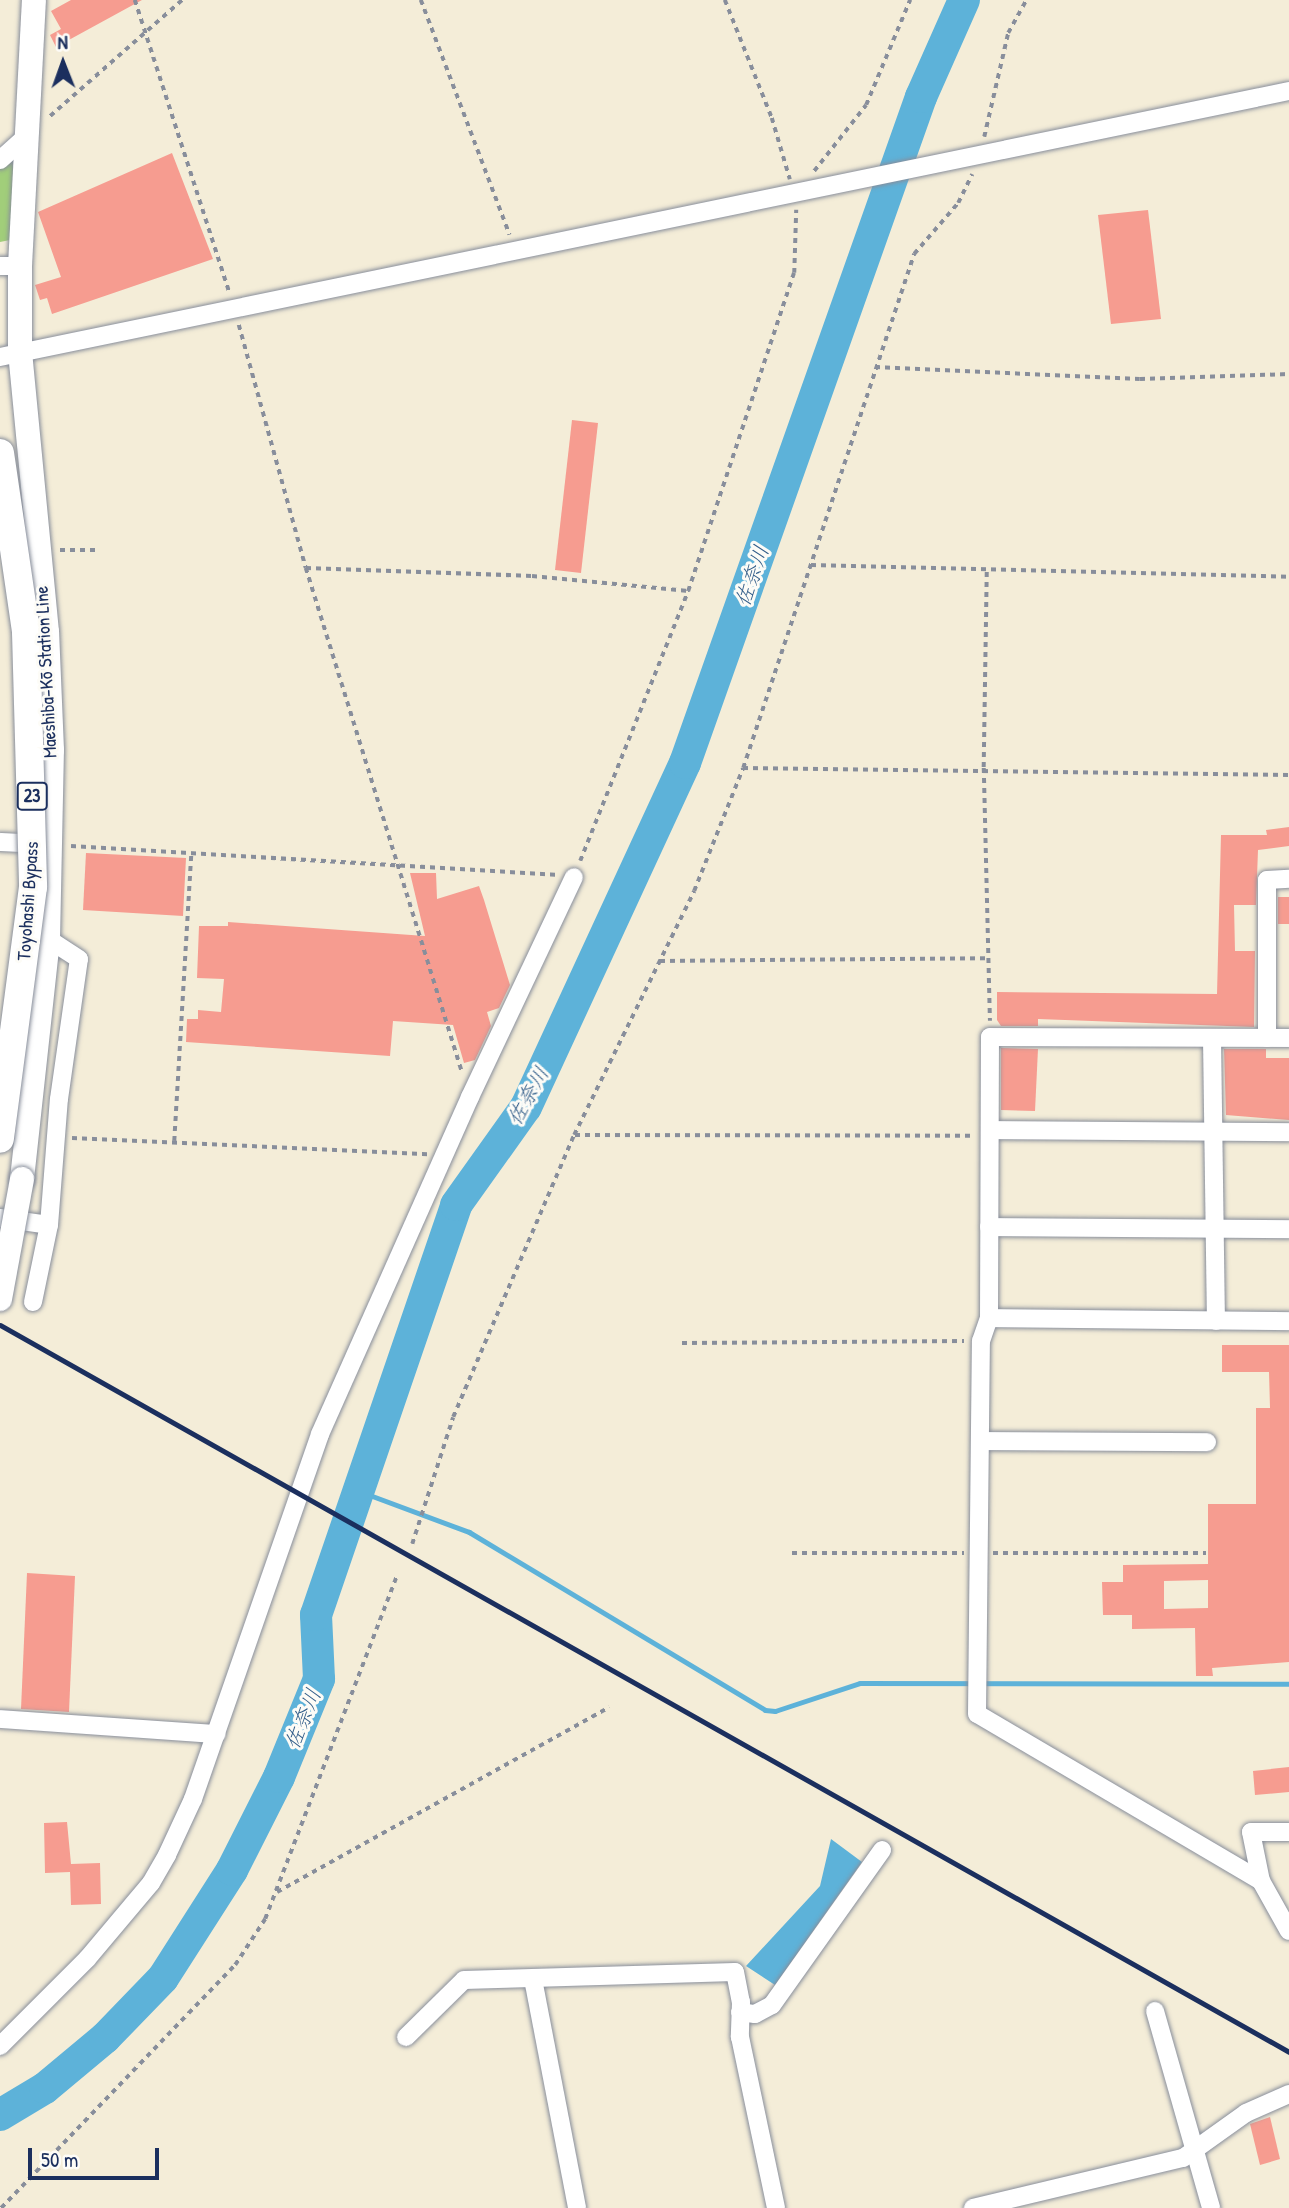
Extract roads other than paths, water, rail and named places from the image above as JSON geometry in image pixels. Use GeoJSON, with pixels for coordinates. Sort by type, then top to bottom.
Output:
{"type":"FeatureCollection","features":[{"type":"Feature","properties":{"kind":"highway","name":"Toyohashi Bypass"},"geometry":{"type":"LineString","coordinates":[[0,453],[27,646],[33,887],[0,1139]]}},
{"type":"Feature","properties":{"kind":"highway","name":"Toyohashi Bypass"},"geometry":{"type":"LineString","coordinates":[[0,530],[21,709],[17,892],[0,1062]]}},
{"type":"Feature","properties":{"kind":"main road","name":"Maeshiba-Kō Station Line"},"geometry":{"type":"LineString","coordinates":[[0,1299],[22,1179],[48,939],[52,750],[47,632],[10,356],[10,266],[27,136],[34,0]]}},
{"type":"Feature","properties":{"kind":"street"},"geometry":{"type":"LineString","coordinates":[[10,356],[795,196],[1289,91]]}},
{"type":"Feature","properties":{"kind":"street"},"geometry":{"type":"LineString","coordinates":[[0,160],[27,136]]}},
{"type":"Feature","properties":{"kind":"street"},"geometry":{"type":"LineString","coordinates":[[0,842],[50,845]]}},
{"type":"Feature","properties":{"kind":"street"},"geometry":{"type":"LineString","coordinates":[[0,2046],[87,1959],[151,1883],[193,1800],[320,1434],[470,1097],[574,877]]}},
{"type":"Feature","properties":{"kind":"street"},"geometry":{"type":"LineString","coordinates":[[1267,1038],[1267,880],[1289,879]]}},
{"type":"Feature","properties":{"kind":"street"},"geometry":{"type":"LineString","coordinates":[[33,1302],[49,1224],[56,1138],[79,959],[48,939]]}},
{"type":"Feature","properties":{"kind":"street"},"geometry":{"type":"LineString","coordinates":[[1261,1881],[977,1714],[981,1341],[989,1318],[990,1037],[1289,1038]]}},
{"type":"Feature","properties":{"kind":"street"},"geometry":{"type":"LineString","coordinates":[[1212,1038],[1216,1321]]}},
{"type":"Feature","properties":{"kind":"street"},"geometry":{"type":"LineString","coordinates":[[990,1133],[1289,1132]]}},
{"type":"Feature","properties":{"kind":"street"},"geometry":{"type":"LineString","coordinates":[[0,1218],[49,1224]]}},
{"type":"Feature","properties":{"kind":"street"},"geometry":{"type":"LineString","coordinates":[[989,1227],[1289,1228]]}},
{"type":"Feature","properties":{"kind":"street"},"geometry":{"type":"LineString","coordinates":[[989,1318],[1289,1321]]}},
{"type":"Feature","properties":{"kind":"street"},"geometry":{"type":"LineString","coordinates":[[980,1441],[1207,1442]]}},
{"type":"Feature","properties":{"kind":"street"},"geometry":{"type":"LineString","coordinates":[[0,1719],[216,1734]]}},
{"type":"Feature","properties":{"kind":"street"},"geometry":{"type":"LineString","coordinates":[[1289,1832],[1251,1832],[1261,1881],[1289,1931]]}},
{"type":"Feature","properties":{"kind":"street"},"geometry":{"type":"LineString","coordinates":[[740,2012],[755,2014],[772,2005],[882,1850]]}},
{"type":"Feature","properties":{"kind":"street"},"geometry":{"type":"LineString","coordinates":[[406,2037],[464,1980],[735,1972],[740,2037],[776,2208]]}},
{"type":"Feature","properties":{"kind":"street"},"geometry":{"type":"LineString","coordinates":[[533,1979],[577,2208]]}},
{"type":"Feature","properties":{"kind":"street"},"geometry":{"type":"LineString","coordinates":[[1155,2011],[1211,2208]]}},
{"type":"Feature","properties":{"kind":"street"},"geometry":{"type":"LineString","coordinates":[[973,2208],[1183,2158],[1246,2113],[1289,2094]]}},
{"type":"Feature","properties":{"kind":"water"},"geometry":{"type":"Polygon","coordinates":[[[831,1839],[862,1862],[775,1985],[746,1966],[820,1886],[831,1839]]]}},
{"type":"Feature","properties":{"kind":"waterway","name":"佐奈川"},"geometry":{"type":"LineString","coordinates":[[0,2115],[45,2088],[105,2038],[163,1978],[232,1870],[279,1777],[319,1679],[316,1615],[456,1205],[526,1107],[685,763],[921,97],[964,0]]}},
{"type":"Feature","properties":{"kind":"waterway"},"geometry":{"type":"LineString","coordinates":[[356,1490],[469,1532],[765,1710],[775,1711],[860,1683],[1289,1684]]}},
{"type":"Feature","properties":{"kind":"railway"},"geometry":{"type":"LineString","coordinates":[[0,1325],[1289,2052]]}}]}
